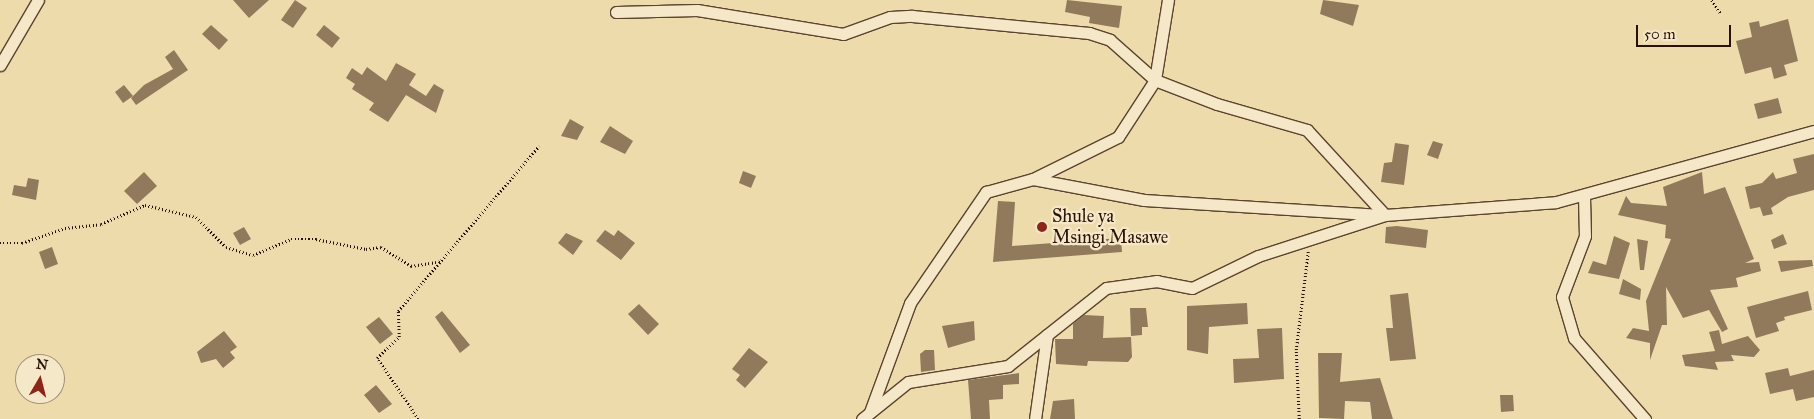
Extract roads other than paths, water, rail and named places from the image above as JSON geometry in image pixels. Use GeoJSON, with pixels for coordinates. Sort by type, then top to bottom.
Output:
{"type":"FeatureCollection","features":[{"type":"Feature","properties":{"kind":"street"},"geometry":{"type":"LineString","coordinates":[[0,65],[38,0]]}},
{"type":"Feature","properties":{"kind":"street"},"geometry":{"type":"LineString","coordinates":[[866,415],[910,303],[986,192],[1033,179],[1118,137],[1155,80],[1168,0]]}},
{"type":"Feature","properties":{"kind":"street"},"geometry":{"type":"LineString","coordinates":[[616,12],[697,10],[843,34],[890,18],[998,21],[1110,40],[1155,80],[1217,104],[1307,130],[1385,215]]}},
{"type":"Feature","properties":{"kind":"street"},"geometry":{"type":"LineString","coordinates":[[1033,179],[1144,200],[1385,215],[1584,196],[1814,131]]}},
{"type":"Feature","properties":{"kind":"street"},"geometry":{"type":"LineString","coordinates":[[1584,196],[1585,236],[1562,297],[1574,338],[1645,419]]}},
{"type":"Feature","properties":{"kind":"street"},"geometry":{"type":"LineString","coordinates":[[866,415],[908,382],[1008,366],[1106,288],[1157,281],[1192,288],[1228,268],[1310,238],[1385,215]]}},
{"type":"Feature","properties":{"kind":"street"},"geometry":{"type":"LineString","coordinates":[[1035,419],[1047,335]]}},
{"type":"Feature","properties":{"kind":"place","name":"Shule ya Msingi Masawe"},"geometry":{"type":"Point","coordinates":[1042,227]}}]}
